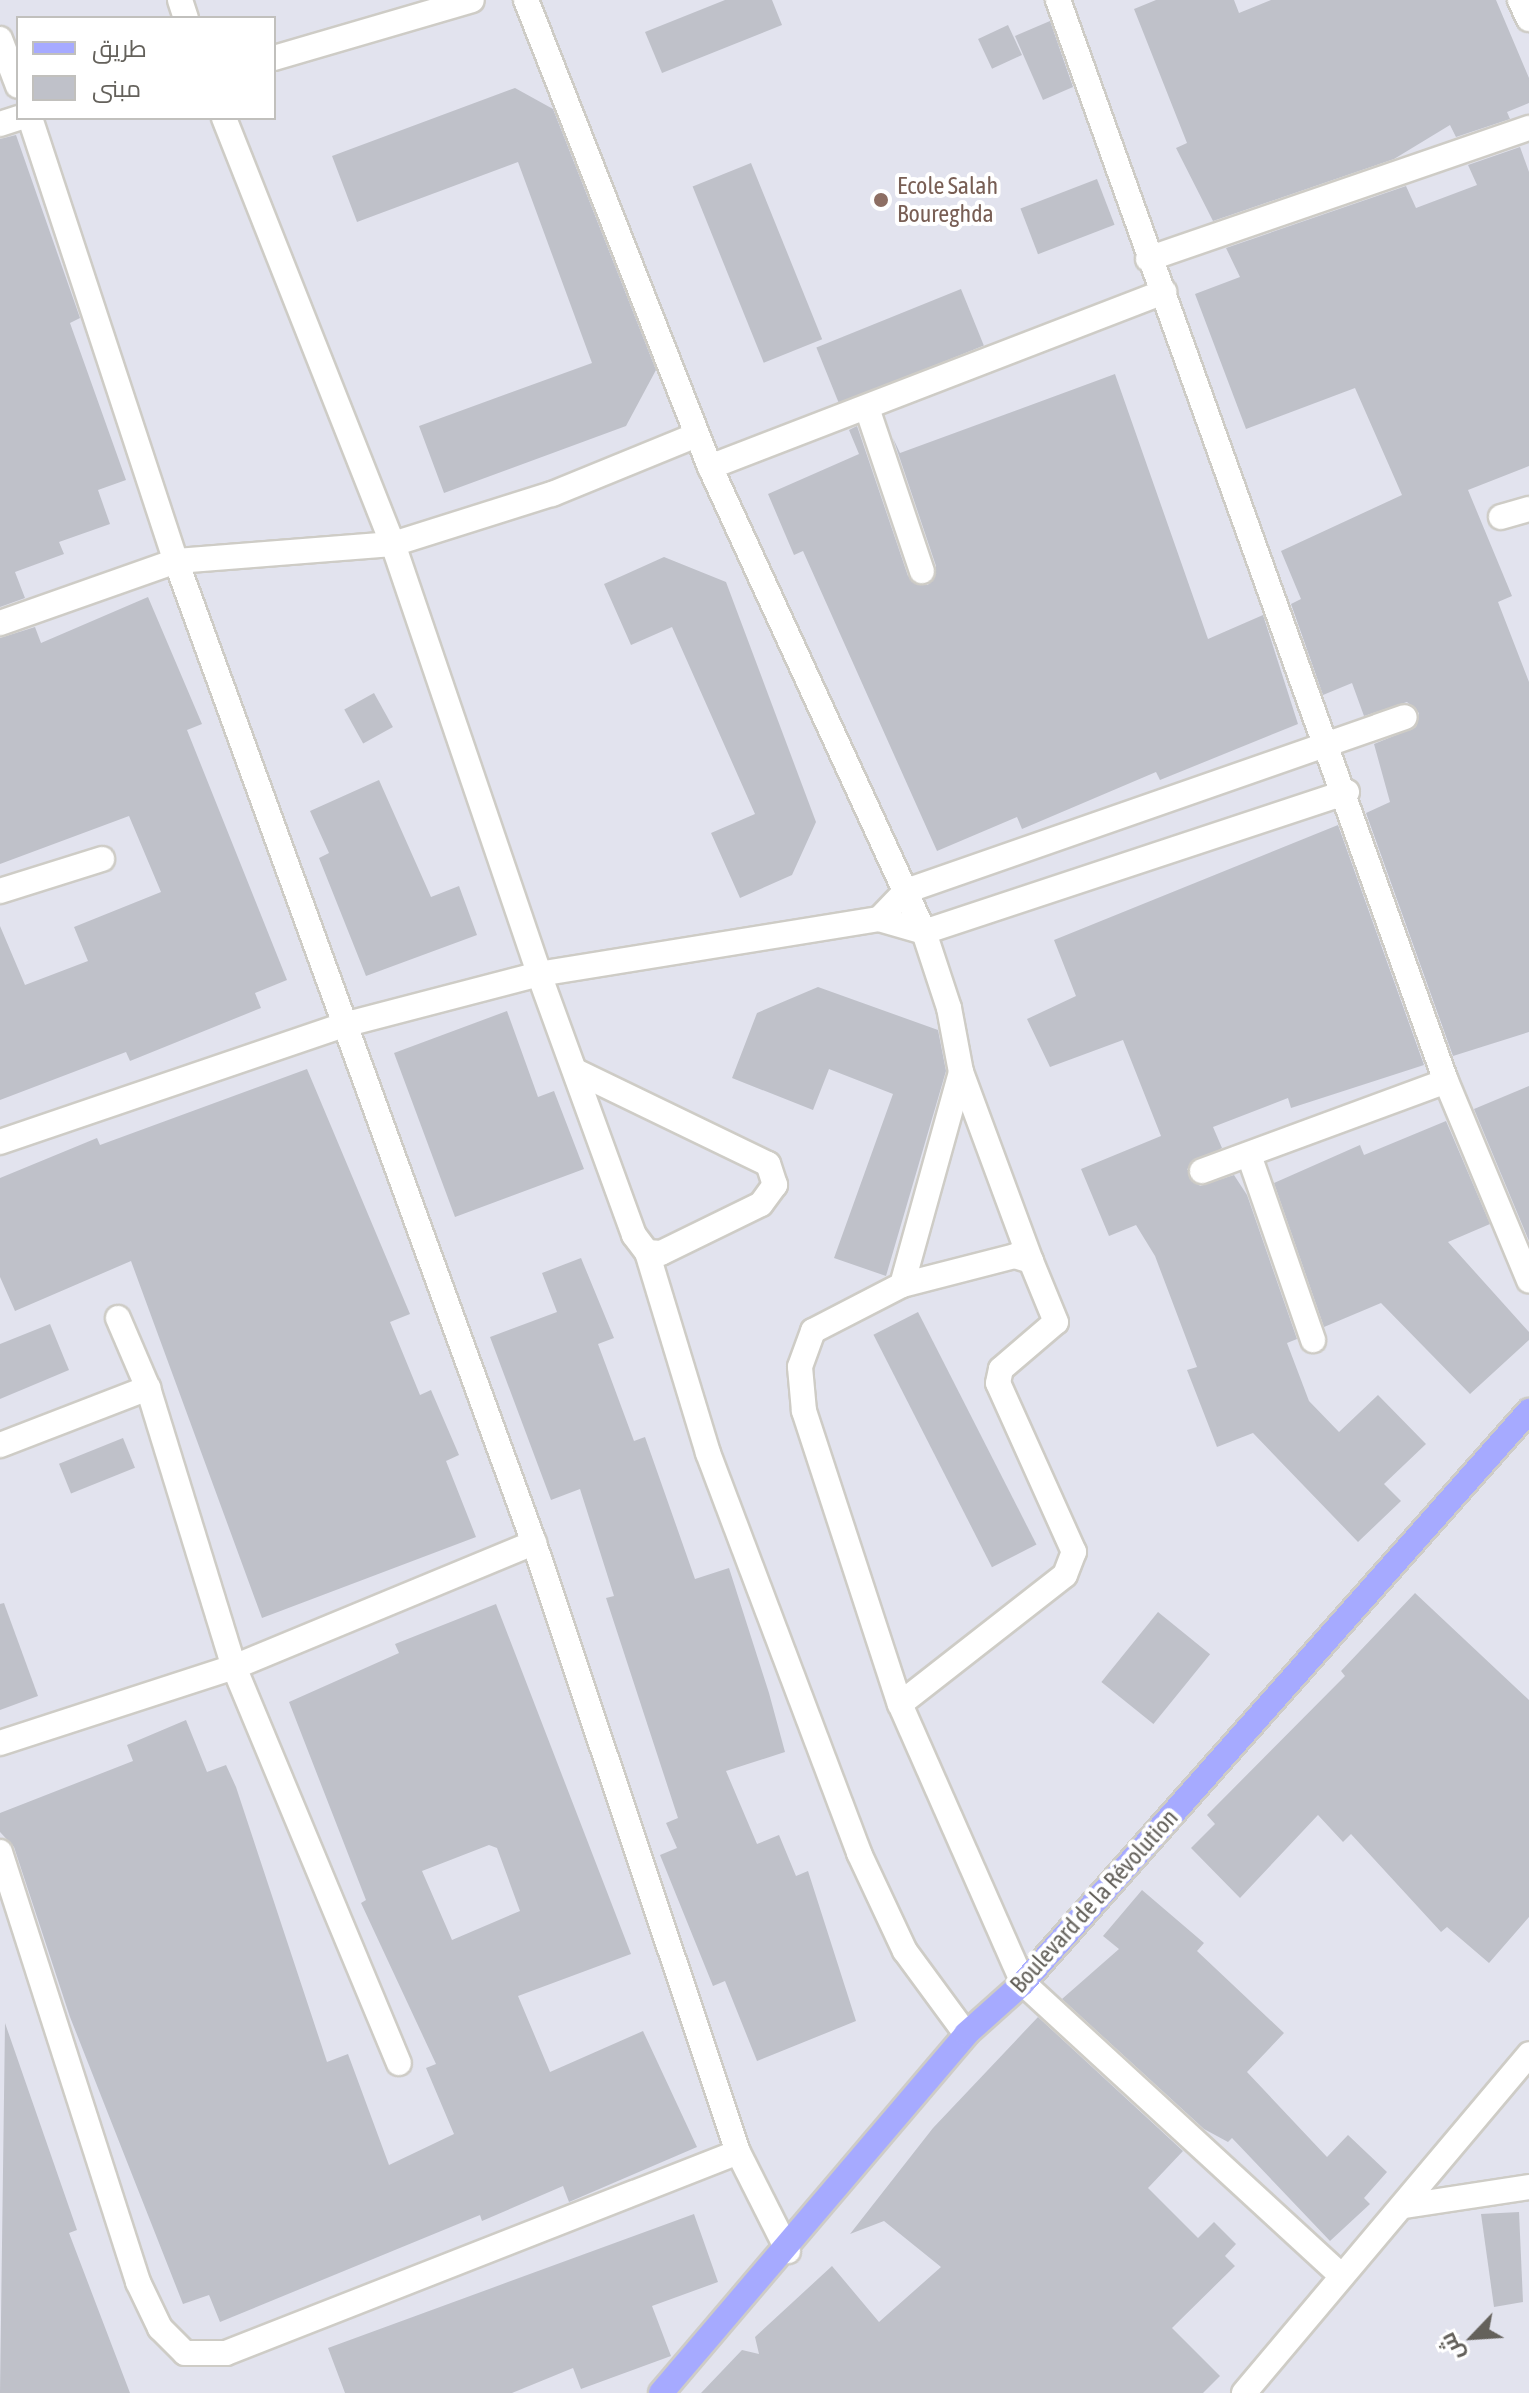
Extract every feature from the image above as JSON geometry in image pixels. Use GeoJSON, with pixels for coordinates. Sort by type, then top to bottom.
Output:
{"type":"FeatureCollection","features":[{"type":"Feature","properties":{"kind":"main road","name":"Boulevard de la Révolution"},"geometry":{"type":"LineString","coordinates":[[661,2393],[788,2251],[966,2034],[1023,1983],[1529,1411]]}},
{"type":"Feature","properties":{"kind":"street"},"geometry":{"type":"LineString","coordinates":[[276,57],[472,0]]}},
{"type":"Feature","properties":{"kind":"street"},"geometry":{"type":"LineString","coordinates":[[526,0],[694,436],[924,932],[961,1072],[1056,1322],[1001,1369],[998,1383],[1074,1552],[1065,1575],[900,1704]]}},
{"type":"Feature","properties":{"kind":"street"},"geometry":{"type":"LineString","coordinates":[[1058,0],[1148,259],[1164,292],[1330,743],[1446,1081],[1529,1280]]}},
{"type":"Feature","properties":{"kind":"street"},"geometry":{"type":"LineString","coordinates":[[1520,0],[1529,19]]}},
{"type":"Feature","properties":{"kind":"street"},"geometry":{"type":"LineString","coordinates":[[0,39],[16,81]]}},
{"type":"Feature","properties":{"kind":"street"},"geometry":{"type":"LineString","coordinates":[[31,120],[176,561],[534,1543],[738,2152],[788,2251]]}},
{"type":"Feature","properties":{"kind":"street"},"geometry":{"type":"LineString","coordinates":[[225,120],[393,544],[539,974],[647,1252],[708,1453],[859,1853],[905,1951],[966,2034]]}},
{"type":"Feature","properties":{"kind":"street"},"geometry":{"type":"LineString","coordinates":[[1148,259],[1529,128]]}},
{"type":"Feature","properties":{"kind":"street"},"geometry":{"type":"LineString","coordinates":[[710,467],[868,411],[1164,292]]}},
{"type":"Feature","properties":{"kind":"street"},"geometry":{"type":"LineString","coordinates":[[868,411],[922,571]]}},
{"type":"Feature","properties":{"kind":"street"},"geometry":{"type":"LineString","coordinates":[[0,623],[176,561],[393,544],[552,494],[694,436]]}},
{"type":"Feature","properties":{"kind":"street"},"geometry":{"type":"LineString","coordinates":[[1501,517],[1529,509]]}},
{"type":"Feature","properties":{"kind":"street"},"geometry":{"type":"LineString","coordinates":[[879,919],[906,891],[1405,717]]}},
{"type":"Feature","properties":{"kind":"street"},"geometry":{"type":"LineString","coordinates":[[0,1142],[347,1024],[539,974],[879,919],[924,932],[1347,792]]}},
{"type":"Feature","properties":{"kind":"street"},"geometry":{"type":"LineString","coordinates":[[0,891],[102,859]]}},
{"type":"Feature","properties":{"kind":"street"},"geometry":{"type":"LineString","coordinates":[[576,1071],[768,1164],[775,1185],[761,1204],[661,1253],[647,1252]]}},
{"type":"Feature","properties":{"kind":"street"},"geometry":{"type":"LineString","coordinates":[[902,1285],[961,1072]]}},
{"type":"Feature","properties":{"kind":"street"},"geometry":{"type":"LineString","coordinates":[[1202,1171],[1446,1081]]}},
{"type":"Feature","properties":{"kind":"street"},"geometry":{"type":"LineString","coordinates":[[1249,1155],[1313,1340]]}},
{"type":"Feature","properties":{"kind":"street"},"geometry":{"type":"LineString","coordinates":[[1031,1261],[1015,1256],[902,1285],[813,1331],[800,1367],[804,1411],[900,1704],[1023,1983],[1341,2275]]}},
{"type":"Feature","properties":{"kind":"street"},"geometry":{"type":"LineString","coordinates":[[118,1318],[148,1388],[234,1667],[399,2063]]}},
{"type":"Feature","properties":{"kind":"street"},"geometry":{"type":"LineString","coordinates":[[0,1445],[148,1388]]}},
{"type":"Feature","properties":{"kind":"street"},"geometry":{"type":"LineString","coordinates":[[0,1743],[234,1667],[534,1543]]}},
{"type":"Feature","properties":{"kind":"street"},"geometry":{"type":"LineString","coordinates":[[0,1852],[138,2282],[160,2328],[185,2353],[226,2353],[738,2152]]}},
{"type":"Feature","properties":{"kind":"street"},"geometry":{"type":"LineString","coordinates":[[1244,2393],[1341,2275],[1405,2206],[1529,2054]]}},
{"type":"Feature","properties":{"kind":"street"},"geometry":{"type":"LineString","coordinates":[[1405,2206],[1529,2187]]}},
{"type":"Feature","properties":{"kind":"building"},"geometry":{"type":"Polygon","coordinates":[[[725,0],[772,0],[782,25],[662,73],[645,32],[725,0]]]}},
{"type":"Feature","properties":{"kind":"building"},"geometry":{"type":"Polygon","coordinates":[[[1156,0],[1234,0],[1239,13],[1271,0],[1496,0],[1529,78],[1529,103],[1507,112],[1510,119],[1456,137],[1450,125],[1394,159],[1213,221],[1176,148],[1187,143],[1134,9],[1156,0]]]}},
{"type":"Feature","properties":{"kind":"building"},"geometry":{"type":"Polygon","coordinates":[[[1050,21],[1073,87],[1043,100],[1015,36],[1050,21]]]}},
{"type":"Feature","properties":{"kind":"building"},"geometry":{"type":"Polygon","coordinates":[[[1008,25],[1022,55],[992,69],[978,39],[1008,25]]]}},
{"type":"Feature","properties":{"kind":"building"},"geometry":{"type":"Polygon","coordinates":[[[515,88],[553,109],[656,370],[626,426],[444,493],[419,426],[592,363],[518,162],[357,222],[332,156],[515,88]]]}},
{"type":"Feature","properties":{"kind":"building"},"geometry":{"type":"Polygon","coordinates":[[[16,135],[80,318],[70,323],[126,480],[98,490],[110,524],[59,542],[64,554],[15,572],[25,598],[0,607],[0,139],[16,135]]]}},
{"type":"Feature","properties":{"kind":"building"},"geometry":{"type":"Polygon","coordinates":[[[1520,147],[1529,172],[1529,466],[1468,490],[1512,596],[1498,602],[1529,682],[1529,1032],[1453,1056],[1366,813],[1390,802],[1374,744],[1416,727],[1419,713],[1407,702],[1364,716],[1352,683],[1323,695],[1291,604],[1301,599],[1281,551],[1402,495],[1355,388],[1246,429],[1195,294],[1240,277],[1226,248],[1406,186],[1416,208],[1477,185],[1468,165],[1520,147]]]}},
{"type":"Feature","properties":{"kind":"building"},"geometry":{"type":"Polygon","coordinates":[[[751,163],[822,339],[764,363],[693,187],[751,163]]]}},
{"type":"Feature","properties":{"kind":"building"},"geometry":{"type":"Polygon","coordinates":[[[1097,179],[1115,225],[1038,254],[1020,208],[1097,179]]]}},
{"type":"Feature","properties":{"kind":"building"},"geometry":{"type":"Polygon","coordinates":[[[961,289],[984,346],[839,404],[816,347],[961,289]]]}},
{"type":"Feature","properties":{"kind":"building"},"geometry":{"type":"Polygon","coordinates":[[[1115,374],[1208,639],[1263,615],[1298,724],[1160,780],[1156,772],[1022,829],[1017,817],[937,851],[803,551],[794,555],[768,494],[859,454],[849,430],[857,426],[908,576],[928,585],[936,566],[893,438],[900,453],[1115,374]]]}},
{"type":"Feature","properties":{"kind":"building"},"geometry":{"type":"Polygon","coordinates":[[[664,557],[726,582],[816,822],[792,875],[740,898],[711,833],[755,814],[672,627],[631,645],[604,584],[664,557]]]}},
{"type":"Feature","properties":{"kind":"building"},"geometry":{"type":"Polygon","coordinates":[[[148,597],[202,724],[187,730],[287,980],[255,993],[261,1008],[130,1061],[126,1052],[0,1100],[0,926],[25,985],[88,961],[74,927],[161,892],[129,816],[0,864],[0,638],[35,627],[41,643],[148,597]]]}},
{"type":"Feature","properties":{"kind":"building"},"geometry":{"type":"Polygon","coordinates":[[[374,693],[393,727],[363,744],[344,709],[374,693]]]}},
{"type":"Feature","properties":{"kind":"building"},"geometry":{"type":"Polygon","coordinates":[[[379,780],[431,897],[459,886],[477,935],[366,976],[319,858],[329,853],[310,811],[379,780]]]}},
{"type":"Feature","properties":{"kind":"building"},"geometry":{"type":"Polygon","coordinates":[[[1338,825],[1424,1065],[1291,1108],[1288,1098],[1213,1127],[1222,1148],[1187,1169],[1200,1186],[1234,1175],[1247,1195],[1297,1339],[1287,1343],[1309,1401],[1339,1432],[1378,1395],[1426,1444],[1384,1484],[1401,1501],[1358,1542],[1253,1433],[1217,1447],[1187,1370],[1197,1367],[1155,1256],[1136,1225],[1109,1236],[1081,1169],[1161,1136],[1123,1040],[1050,1067],[1027,1019],[1076,996],[1054,940],[1338,825]]]}},
{"type":"Feature","properties":{"kind":"building"},"geometry":{"type":"Polygon","coordinates":[[[818,987],[938,1030],[946,1071],[886,1276],[834,1258],[893,1094],[829,1069],[813,1110],[732,1078],[757,1013],[818,987]]]}},
{"type":"Feature","properties":{"kind":"building"},"geometry":{"type":"Polygon","coordinates":[[[507,1011],[538,1097],[554,1091],[584,1169],[455,1217],[394,1053],[507,1011]]]}},
{"type":"Feature","properties":{"kind":"building"},"geometry":{"type":"Polygon","coordinates":[[[307,1069],[410,1314],[390,1322],[420,1395],[431,1390],[459,1455],[446,1461],[476,1537],[262,1618],[131,1261],[15,1311],[0,1277],[0,1178],[97,1138],[100,1145],[307,1069]]]}},
{"type":"Feature","properties":{"kind":"building"},"geometry":{"type":"Polygon","coordinates":[[[1529,1086],[1529,1241],[1474,1109],[1529,1086]]]}},
{"type":"Feature","properties":{"kind":"building"},"geometry":{"type":"Polygon","coordinates":[[[1446,1121],[1490,1224],[1448,1242],[1529,1332],[1529,1340],[1470,1394],[1381,1303],[1324,1327],[1274,1183],[1360,1145],[1364,1155],[1446,1121]]]}},
{"type":"Feature","properties":{"kind":"building"},"geometry":{"type":"Polygon","coordinates":[[[581,1258],[614,1338],[598,1344],[634,1441],[645,1437],[695,1579],[729,1568],[769,1693],[785,1752],[726,1771],[757,1844],[779,1835],[796,1876],[808,1871],[856,2021],[757,2061],[725,1981],[713,1986],[660,1855],[677,1848],[666,1823],[678,1818],[606,1598],[614,1596],[580,1489],[551,1500],[490,1337],[557,1312],[542,1273],[581,1258]]]}},
{"type":"Feature","properties":{"kind":"building"},"geometry":{"type":"Polygon","coordinates":[[[918,1312],[1036,1545],[992,1567],[873,1335],[918,1312]]]}},
{"type":"Feature","properties":{"kind":"building"},"geometry":{"type":"Polygon","coordinates":[[[50,1324],[69,1370],[0,1399],[0,1344],[50,1324]]]}},
{"type":"Feature","properties":{"kind":"building"},"geometry":{"type":"Polygon","coordinates":[[[123,1438],[135,1468],[71,1494],[59,1464],[123,1438]]]}},
{"type":"Feature","properties":{"kind":"building"},"geometry":{"type":"Polygon","coordinates":[[[1415,1593],[1529,1700],[1529,1917],[1489,1963],[1447,1927],[1441,1932],[1351,1834],[1343,1842],[1318,1815],[1240,1898],[1191,1848],[1215,1824],[1207,1815],[1345,1676],[1341,1671],[1415,1593]]]}},
{"type":"Feature","properties":{"kind":"building"},"geometry":{"type":"Polygon","coordinates":[[[4,1603],[38,1696],[0,1710],[0,1604],[4,1603]]]}},
{"type":"Feature","properties":{"kind":"building"},"geometry":{"type":"Polygon","coordinates":[[[496,1604],[631,1954],[518,1996],[550,2072],[643,2031],[697,2147],[569,2202],[563,2186],[482,2221],[480,2215],[220,2322],[209,2295],[183,2304],[70,2017],[14,1847],[0,1832],[0,1813],[133,1761],[127,1745],[186,1720],[207,1772],[226,1765],[327,2062],[348,2054],[389,2165],[454,2134],[426,2068],[436,2064],[361,1903],[366,1900],[289,1702],[399,1653],[395,1644],[496,1604]],[[489,1845],[422,1871],[452,1940],[520,1911],[497,1848],[489,1845]]]}},
{"type":"Feature","properties":{"kind":"building"},"geometry":{"type":"Polygon","coordinates":[[[1158,1612],[1210,1654],[1153,1724],[1101,1682],[1158,1612]]]}},
{"type":"Feature","properties":{"kind":"building"},"geometry":{"type":"Polygon","coordinates":[[[1142,1890],[1204,1943],[1197,1951],[1284,2033],[1247,2072],[1327,2157],[1348,2135],[1387,2172],[1364,2198],[1370,2204],[1330,2241],[1232,2138],[1228,2142],[1204,2129],[1062,1999],[1119,1949],[1103,1936],[1142,1890]]]}},
{"type":"Feature","properties":{"kind":"building"},"geometry":{"type":"Polygon","coordinates":[[[1038,2017],[1183,2151],[1148,2188],[1198,2238],[1214,2222],[1236,2244],[1225,2256],[1235,2266],[1172,2328],[1220,2376],[1203,2393],[701,2393],[742,2350],[759,2354],[755,2337],[832,2266],[879,2322],[941,2267],[884,2221],[850,2234],[933,2128],[1038,2017]]]}},
{"type":"Feature","properties":{"kind":"building"},"geometry":{"type":"Polygon","coordinates":[[[5,2023],[77,2230],[69,2233],[130,2393],[0,2393],[5,2023]]]}},
{"type":"Feature","properties":{"kind":"building"},"geometry":{"type":"Polygon","coordinates":[[[1519,2212],[1523,2302],[1494,2307],[1481,2214],[1519,2212]]]}},
{"type":"Feature","properties":{"kind":"building"},"geometry":{"type":"Polygon","coordinates":[[[694,2214],[718,2282],[652,2306],[671,2356],[581,2389],[573,2368],[512,2393],[345,2393],[328,2348],[694,2214]]]}},
{"type":"Feature","properties":{"kind":"place","name":"Ecole Salah Boureghda"},"geometry":{"type":"Point","coordinates":[881,200]}}]}
